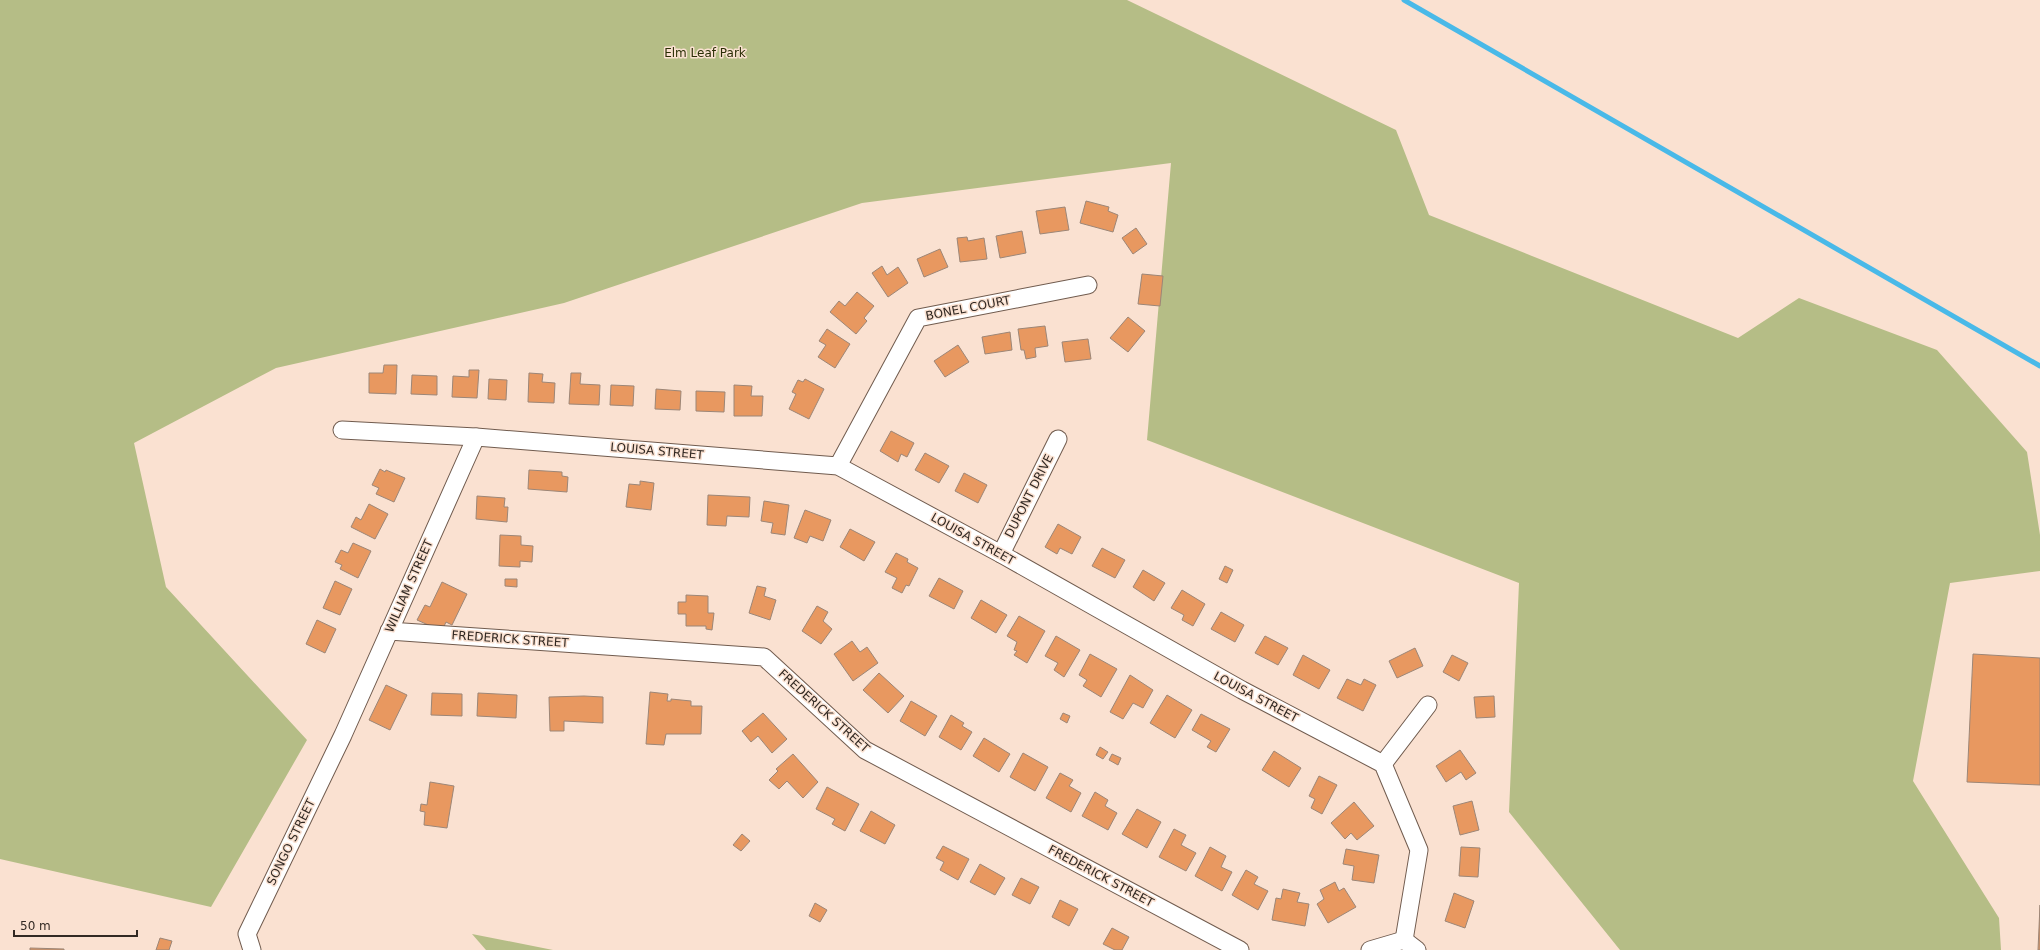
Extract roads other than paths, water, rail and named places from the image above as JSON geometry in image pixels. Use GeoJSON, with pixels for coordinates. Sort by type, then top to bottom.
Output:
{"type":"FeatureCollection","features":[{"type":"Feature","properties":{"kind":"street","name":"BONEL COURT"},"geometry":{"type":"LineString","coordinates":[[838,466],[918,318],[1088,285]]}},
{"type":"Feature","properties":{"kind":"street","name":"LOUISA STREET"},"geometry":{"type":"LineString","coordinates":[[342,430],[476,437],[838,466],[1001,554],[1242,690],[1383,764]]}},
{"type":"Feature","properties":{"kind":"street","name":"WILLIAM STREET"},"geometry":{"type":"LineString","coordinates":[[343,735],[476,437]]}},
{"type":"Feature","properties":{"kind":"street","name":"DUPONT DRIVE"},"geometry":{"type":"LineString","coordinates":[[1001,554],[1058,439]]}},
{"type":"Feature","properties":{"kind":"street","name":"FREDERICK STREET"},"geometry":{"type":"LineString","coordinates":[[389,631],[764,656],[865,750],[1240,950]]}},
{"type":"Feature","properties":{"kind":"street"},"geometry":{"type":"LineString","coordinates":[[1370,950],[1410,945],[1419,850],[1383,764],[1428,705]]}},
{"type":"Feature","properties":{"kind":"street","name":"SONGO STREET"},"geometry":{"type":"LineString","coordinates":[[252,950],[247,934],[343,735]]}},
{"type":"Feature","properties":{"kind":"waterway"},"geometry":{"type":"LineString","coordinates":[[1404,0],[2040,366]]}},
{"type":"Feature","properties":{"kind":"park label","name":"Elm Leaf Park"},"geometry":{"type":"Point","coordinates":[705,53]}}]}
